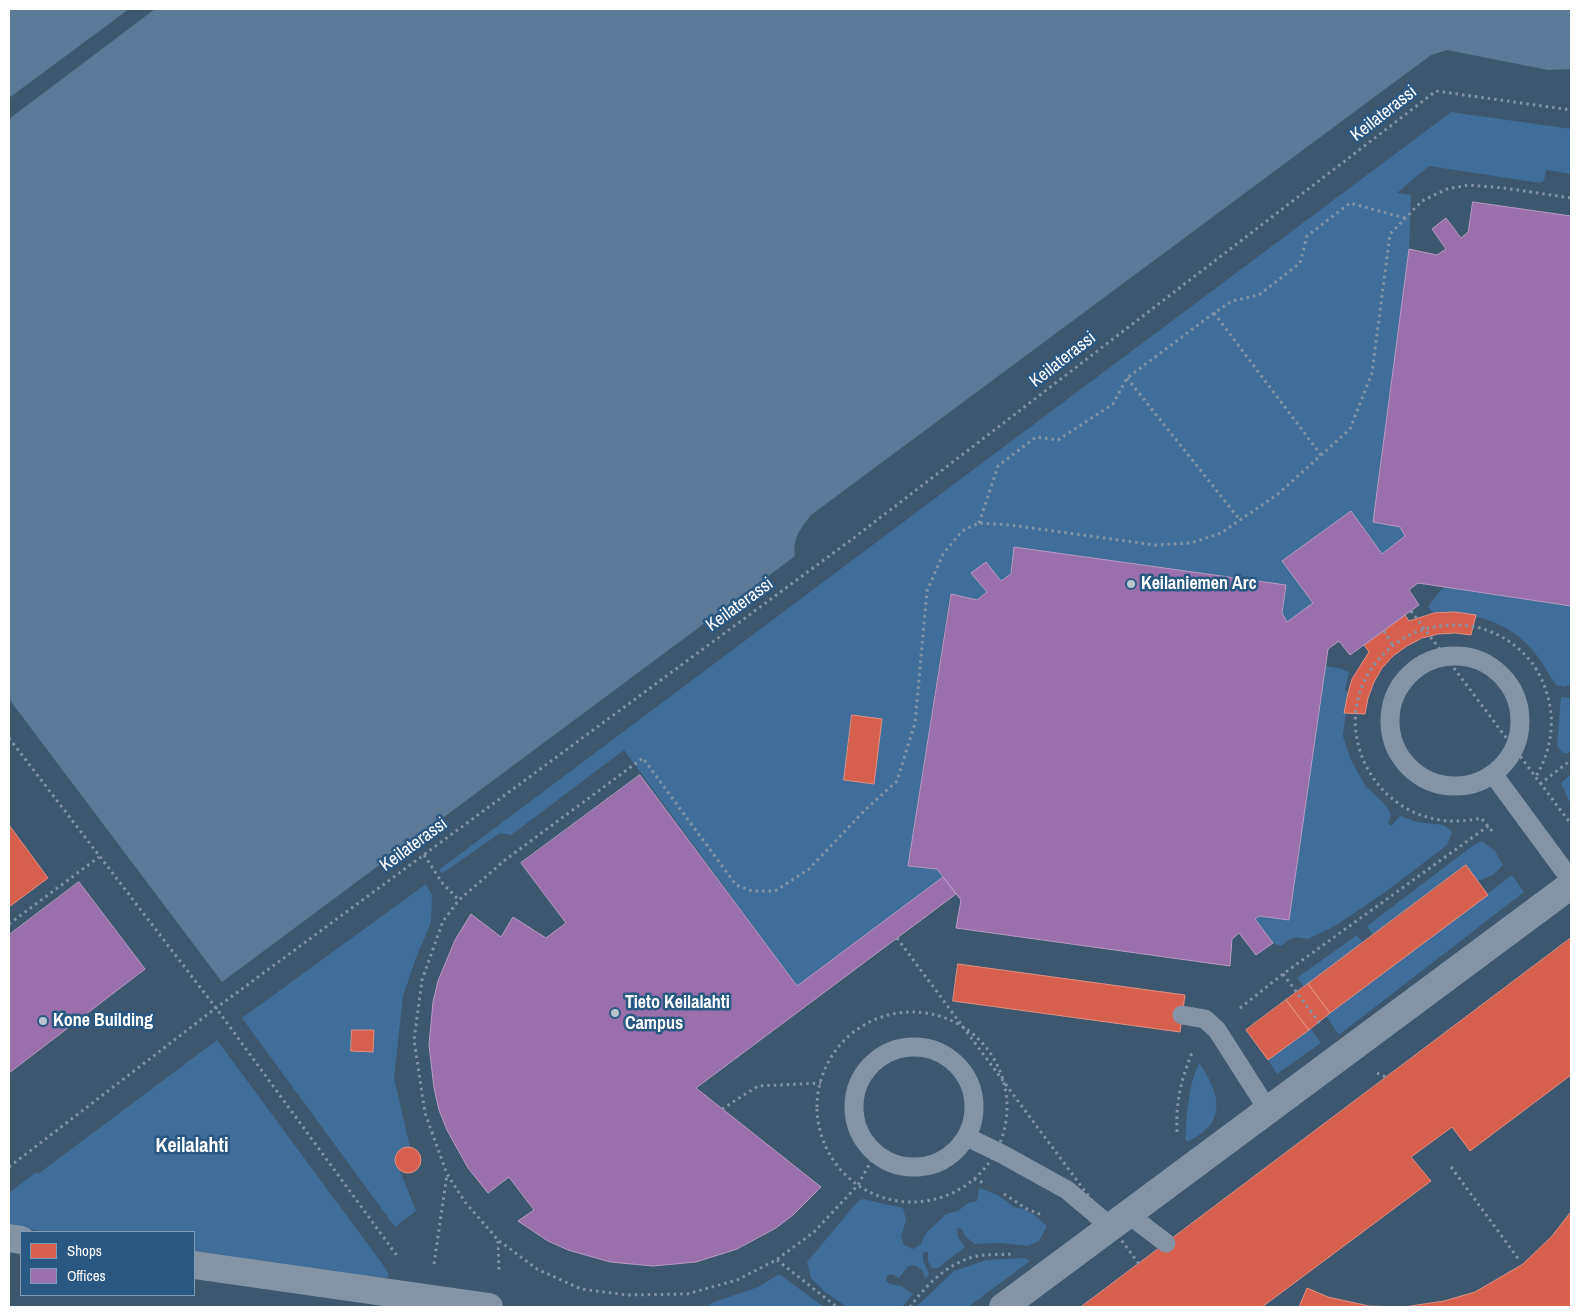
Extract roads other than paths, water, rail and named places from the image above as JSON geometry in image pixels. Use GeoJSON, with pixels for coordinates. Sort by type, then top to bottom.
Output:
{"type":"FeatureCollection","features":[{"type":"Feature","properties":{"kind":"street"},"geometry":{"type":"LineString","coordinates":[[1004,1307],[1571,885]]}},
{"type":"Feature","properties":{"kind":"street"},"geometry":{"type":"LineString","coordinates":[[195,1265],[489,1307]]}},
{"type":"Feature","properties":{"kind":"lane"},"geometry":{"type":"LineString","coordinates":[[1446,656],[1472,658],[1484,662],[1494,669],[1511,688],[1519,712],[1518,738],[1506,761],[1492,774],[1470,785],[1450,786],[1438,784],[1415,773],[1398,754],[1390,730],[1389,717],[1392,704],[1403,682],[1422,664],[1446,656]]}},
{"type":"Feature","properties":{"kind":"lane"},"geometry":{"type":"LineString","coordinates":[[1492,774],[1571,880]]}},
{"type":"Feature","properties":{"kind":"lane"},"geometry":{"type":"LineString","coordinates":[[1182,1015],[1205,1019],[1216,1030],[1268,1110]]}},
{"type":"Feature","properties":{"kind":"lane"},"geometry":{"type":"LineString","coordinates":[[915,1047],[932,1050],[948,1058],[961,1070],[970,1085],[974,1102],[973,1120],[967,1137],[956,1151],[947,1158],[924,1167],[896,1165],[875,1154],[863,1140],[856,1124],[854,1112],[855,1095],[861,1078],[872,1064],[897,1049],[915,1047]]}},
{"type":"Feature","properties":{"kind":"lane"},"geometry":{"type":"LineString","coordinates":[[967,1137],[1002,1154],[1120,1221],[1166,1243]]}},
{"type":"Feature","properties":{"kind":"place","name":"Keilaniemen Arc"},"geometry":{"type":"Point","coordinates":[1131,584]}},
{"type":"Feature","properties":{"kind":"place","name":"Tieto Keilalahti Campus"},"geometry":{"type":"Point","coordinates":[615,1013]}},
{"type":"Feature","properties":{"kind":"place","name":"Kone Building"},"geometry":{"type":"Point","coordinates":[43,1021]}},
{"type":"Feature","properties":{"kind":"district","name":"Keilalahti"},"geometry":{"type":"Point","coordinates":[192,1147]}}]}
